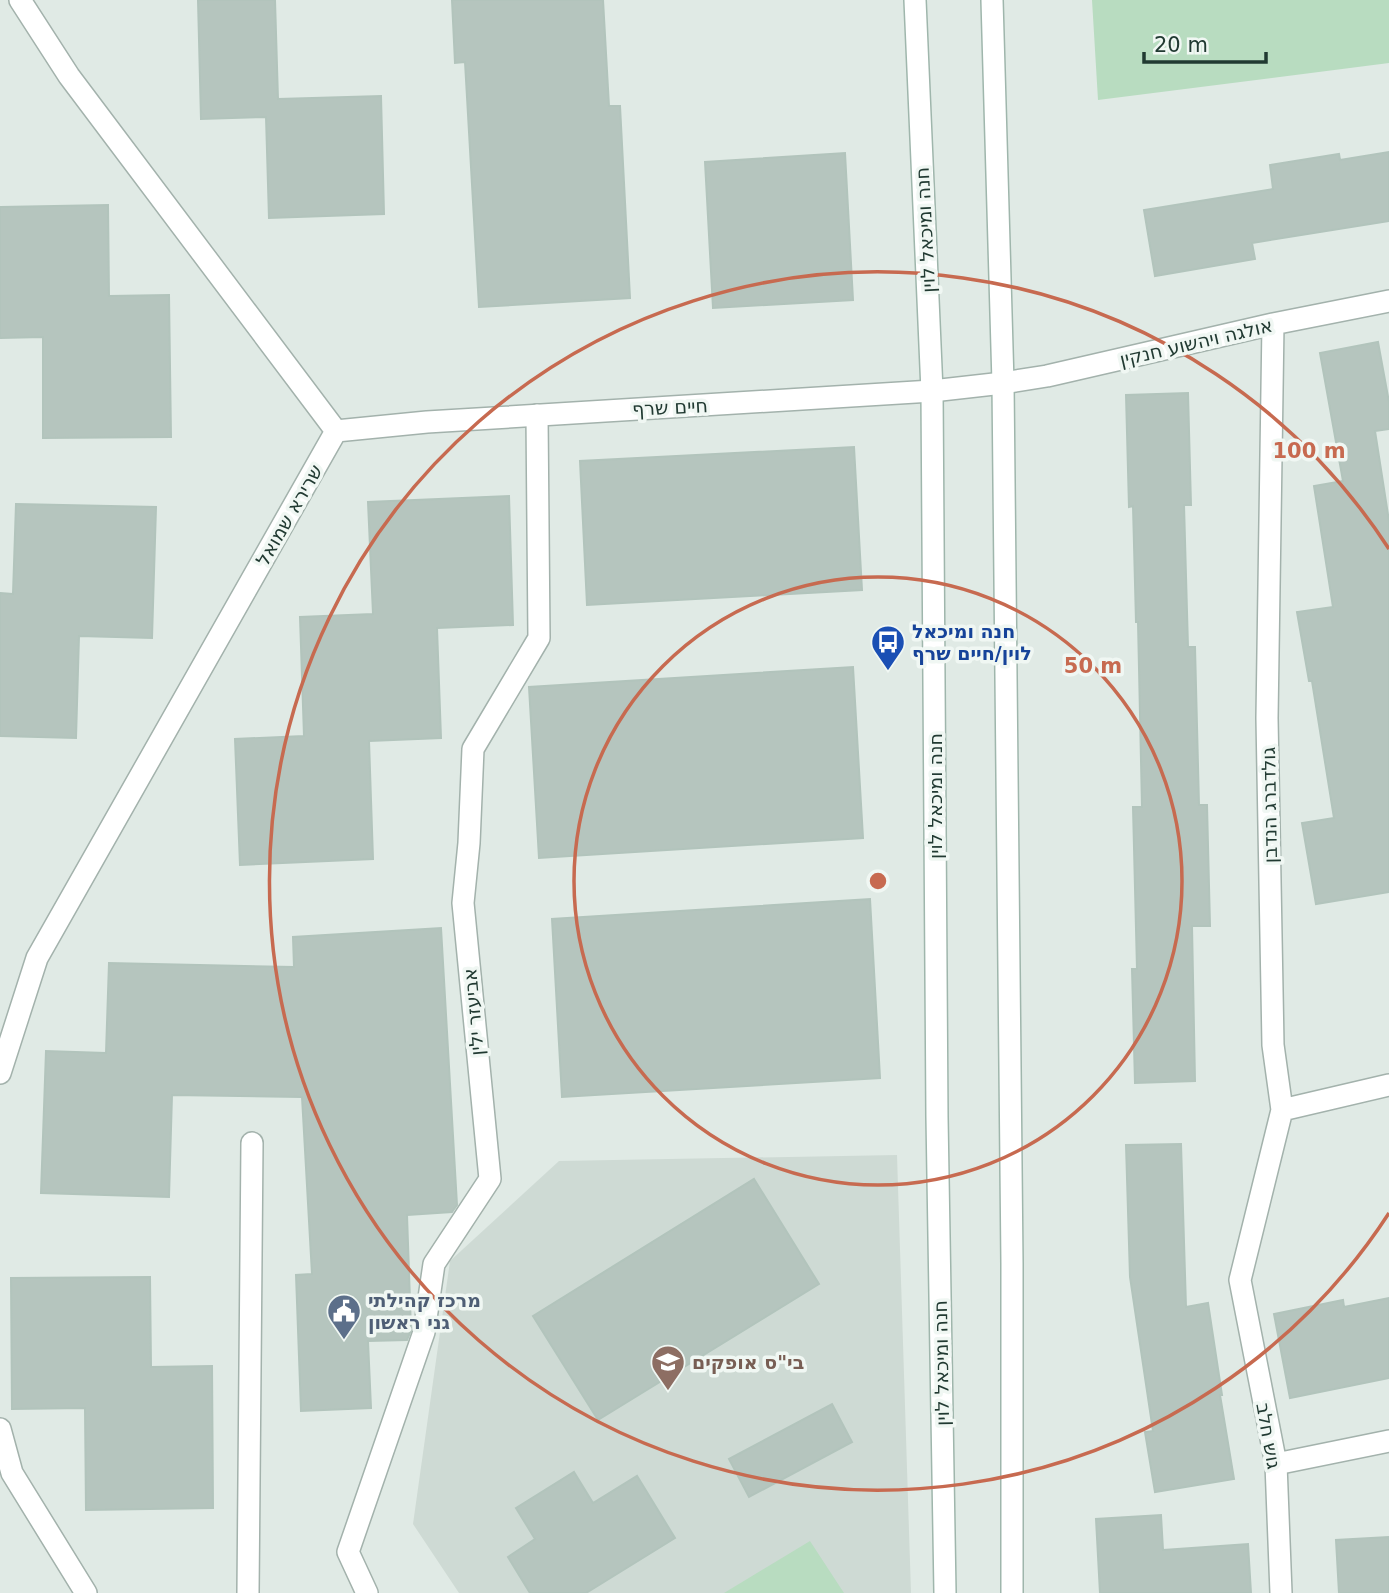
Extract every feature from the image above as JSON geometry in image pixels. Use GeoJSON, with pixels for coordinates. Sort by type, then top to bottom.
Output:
{"type":"FeatureCollection","features":[{"type":"Feature","properties":{"kind":"street"},"geometry":{"type":"LineString","coordinates":[[20,0],[69,76],[336,431]]}},
{"type":"Feature","properties":{"kind":"street","name":"חנה ומיכאל לוין"},"geometry":{"type":"LineString","coordinates":[[915,0],[932,391],[937,1103],[945,1593]]}},
{"type":"Feature","properties":{"kind":"street"},"geometry":{"type":"LineString","coordinates":[[992,0],[1003,383],[1012,1263],[1012,1593]]}},
{"type":"Feature","properties":{"kind":"street","name":"אולגה ויהשוע חנקין"},"geometry":{"type":"LineString","coordinates":[[1003,383],[1047,376],[1273,324],[1389,301]]}},
{"type":"Feature","properties":{"kind":"street","name":"גולדברג הנדבן"},"geometry":{"type":"LineString","coordinates":[[1240,1280],[1282,1110],[1273,1045],[1267,719],[1273,324]]}},
{"type":"Feature","properties":{"kind":"street","name":"חיים שרף"},"geometry":{"type":"LineString","coordinates":[[336,431],[427,422],[932,391],[1003,383]]}},
{"type":"Feature","properties":{"kind":"street","name":"אביעזר ילין"},"geometry":{"type":"LineString","coordinates":[[367,1593],[348,1552],[424,1332],[435,1264],[490,1179],[463,903],[473,749],[539,638],[537,415]]}},
{"type":"Feature","properties":{"kind":"street","name":"שרירא שמואל"},"geometry":{"type":"LineString","coordinates":[[0,1073],[37,958],[336,431]]}},
{"type":"Feature","properties":{"kind":"street"},"geometry":{"type":"LineString","coordinates":[[1282,1110],[1389,1085]]}},
{"type":"Feature","properties":{"kind":"street"},"geometry":{"type":"LineString","coordinates":[[248,1593],[252,1143]]}},
{"type":"Feature","properties":{"kind":"street","name":"גוש חלב"},"geometry":{"type":"LineString","coordinates":[[1240,1280],[1276,1464],[1281,1593]]}},
{"type":"Feature","properties":{"kind":"street"},"geometry":{"type":"LineString","coordinates":[[0,1429],[12,1473],[86,1593]]}},
{"type":"Feature","properties":{"kind":"street"},"geometry":{"type":"LineString","coordinates":[[1276,1464],[1389,1441]]}},
{"type":"Feature","properties":{"kind":"shaded area","name":"בי\"ס אופקים"},"geometry":{"type":"Polygon","coordinates":[[[897,1155],[911,1593],[459,1593],[413,1524],[450,1261],[559,1161],[897,1155]]]}},
{"type":"Feature","properties":{"kind":"green space"},"geometry":{"type":"Polygon","coordinates":[[[1092,0],[1389,0],[1389,63],[1098,100],[1092,0]]]}},
{"type":"Feature","properties":{"kind":"green space"},"geometry":{"type":"Polygon","coordinates":[[[810,1541],[844,1593],[724,1593],[810,1541]]]}},
{"type":"Feature","properties":{"kind":"building"},"geometry":{"type":"Polygon","coordinates":[[[198,0],[275,0],[278,99],[381,96],[384,214],[269,218],[266,117],[201,119],[198,0]]]}},
{"type":"Feature","properties":{"kind":"building"},"geometry":{"type":"Polygon","coordinates":[[[452,0],[603,0],[609,106],[620,106],[630,298],[479,307],[465,62],[455,63],[452,0]]]}},
{"type":"Feature","properties":{"kind":"building"},"geometry":{"type":"Polygon","coordinates":[[[1389,152],[1389,221],[1252,243],[1255,259],[1155,276],[1144,210],[1273,189],[1270,165],[1339,154],[1340,160],[1389,152]]]}},
{"type":"Feature","properties":{"kind":"building"},"geometry":{"type":"Polygon","coordinates":[[[845,153],[853,300],[713,308],[705,162],[845,153]]]}},
{"type":"Feature","properties":{"kind":"building"},"geometry":{"type":"Polygon","coordinates":[[[108,205],[109,296],[169,295],[171,437],[43,438],[43,337],[0,338],[0,207],[108,205]]]}},
{"type":"Feature","properties":{"kind":"building"},"geometry":{"type":"Polygon","coordinates":[[[1378,342],[1389,402],[1389,429],[1375,431],[1389,521],[1389,892],[1316,904],[1302,823],[1334,818],[1312,681],[1309,681],[1297,612],[1333,607],[1314,486],[1343,481],[1320,353],[1378,342]]]}},
{"type":"Feature","properties":{"kind":"building"},"geometry":{"type":"Polygon","coordinates":[[[1188,393],[1191,505],[1184,505],[1188,647],[1195,647],[1199,805],[1207,805],[1210,926],[1192,926],[1195,1081],[1135,1083],[1132,969],[1137,969],[1133,807],[1142,807],[1138,622],[1133,506],[1129,507],[1126,395],[1188,393]]]}},
{"type":"Feature","properties":{"kind":"building"},"geometry":{"type":"Polygon","coordinates":[[[854,447],[862,590],[587,605],[580,461],[854,447]]]}},
{"type":"Feature","properties":{"kind":"building"},"geometry":{"type":"Polygon","coordinates":[[[509,496],[513,625],[437,628],[441,738],[369,741],[373,859],[240,865],[235,739],[304,736],[300,617],[373,614],[368,502],[509,496]]]}},
{"type":"Feature","properties":{"kind":"building"},"geometry":{"type":"Polygon","coordinates":[[[16,504],[156,507],[152,638],[79,636],[76,738],[0,736],[0,593],[13,594],[16,504]]]}},
{"type":"Feature","properties":{"kind":"building"},"geometry":{"type":"Polygon","coordinates":[[[853,667],[863,838],[539,858],[529,687],[853,667]]]}},
{"type":"Feature","properties":{"kind":"building"},"geometry":{"type":"Polygon","coordinates":[[[870,899],[880,1078],[562,1097],[552,919],[870,899]]]}},
{"type":"Feature","properties":{"kind":"building"},"geometry":{"type":"Polygon","coordinates":[[[441,928],[457,1205],[452,1212],[407,1215],[411,1330],[407,1340],[368,1341],[371,1408],[301,1411],[296,1275],[312,1274],[302,1097],[172,1095],[169,1197],[41,1193],[46,1051],[106,1053],[109,963],[294,967],[293,937],[441,928]]]}},
{"type":"Feature","properties":{"kind":"building"},"geometry":{"type":"Polygon","coordinates":[[[1181,1144],[1186,1307],[1208,1303],[1234,1479],[1155,1492],[1145,1432],[1153,1431],[1130,1277],[1126,1145],[1181,1144]]]}},
{"type":"Feature","properties":{"kind":"building"},"geometry":{"type":"Polygon","coordinates":[[[754,1179],[819,1284],[598,1420],[533,1316],[754,1179]]]}},
{"type":"Feature","properties":{"kind":"building"},"geometry":{"type":"Polygon","coordinates":[[[150,1277],[151,1367],[212,1366],[213,1508],[86,1510],[85,1408],[12,1409],[11,1278],[150,1277]]]}},
{"type":"Feature","properties":{"kind":"building"},"geometry":{"type":"Polygon","coordinates":[[[1389,1298],[1389,1378],[1290,1398],[1274,1314],[1343,1300],[1344,1307],[1389,1298]]]}},
{"type":"Feature","properties":{"kind":"building"},"geometry":{"type":"Polygon","coordinates":[[[832,1404],[852,1442],[749,1497],[729,1459],[832,1404]]]}},
{"type":"Feature","properties":{"kind":"building"},"geometry":{"type":"Polygon","coordinates":[[[574,1472],[593,1503],[637,1476],[675,1538],[586,1593],[530,1593],[508,1557],[535,1539],[516,1508],[574,1472]]]}},
{"type":"Feature","properties":{"kind":"building"},"geometry":{"type":"Polygon","coordinates":[[[1161,1515],[1163,1550],[1248,1544],[1251,1593],[1100,1593],[1096,1519],[1161,1515]]]}},
{"type":"Feature","properties":{"kind":"building"},"geometry":{"type":"Polygon","coordinates":[[[1389,1537],[1389,1593],[1339,1593],[1336,1540],[1389,1537]]]}},
{"type":"Feature","properties":{"kind":"place","name":"חנה ומיכאל לוין/חיים שרף"},"geometry":{"type":"Point","coordinates":[888,672]}},
{"type":"Feature","properties":{"kind":"place","name":"מרכז קהילתי גני ראשון"},"geometry":{"type":"Point","coordinates":[344,1341]}},
{"type":"Feature","properties":{"kind":"place","name":"בי\"ס אופקים"},"geometry":{"type":"Point","coordinates":[668,1392]}}]}
